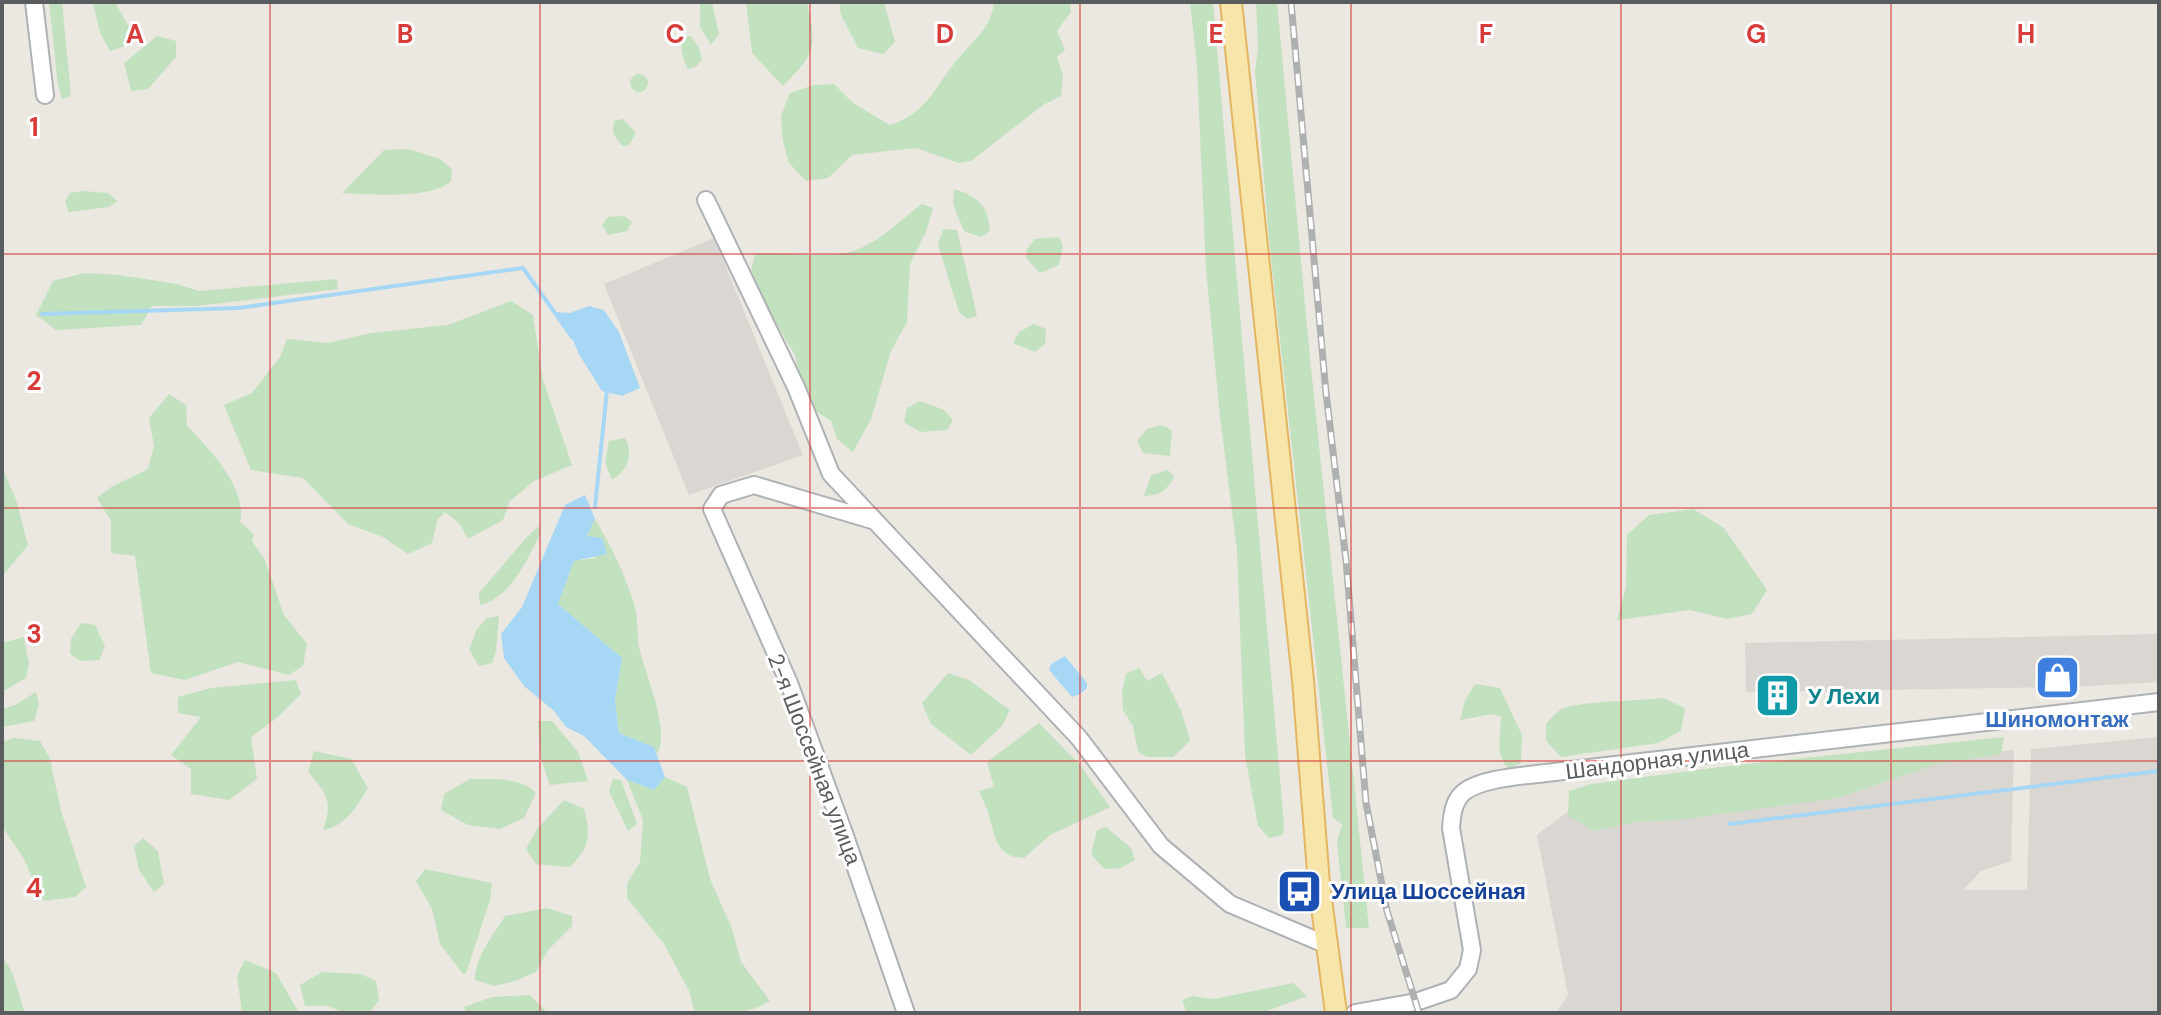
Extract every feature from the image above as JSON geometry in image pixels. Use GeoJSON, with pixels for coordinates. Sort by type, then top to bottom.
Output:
{"type":"FeatureCollection","features":[{"type":"Feature","properties":{"kind":"main road"},"geometry":{"type":"LineString","coordinates":[[1231,2],[1336,1013]]}},
{"type":"Feature","properties":{"kind":"street"},"geometry":{"type":"LineString","coordinates":[[34,2],[45,95]]}},
{"type":"Feature","properties":{"kind":"street"},"geometry":{"type":"LineString","coordinates":[[706,200],[796,387],[831,474],[1079,738],[1161,846],[1230,904],[1327,945]]}},
{"type":"Feature","properties":{"kind":"street","name":"2-я Шоссейная улица"},"geometry":{"type":"LineString","coordinates":[[873,520],[754,485],[721,495],[712,509],[789,683],[906,1013]]}},
{"type":"Feature","properties":{"kind":"street","name":"Шандорная улица"},"geometry":{"type":"LineString","coordinates":[[1355,1013],[1416,1002],[1451,990],[1464,978],[1472,950],[1451,828],[1453,808],[1464,792],[1487,782],[2159,702]]}},
{"type":"Feature","properties":{"kind":"shaded area"},"geometry":{"type":"Polygon","coordinates":[[[714,238],[803,455],[689,495],[604,284],[714,238]]]}},
{"type":"Feature","properties":{"kind":"shaded area"},"geometry":{"type":"Polygon","coordinates":[[[2159,634],[2159,682],[2070,687],[1746,692],[1745,643],[2159,634]]]}},
{"type":"Feature","properties":{"kind":"shaded area"},"geometry":{"type":"Polygon","coordinates":[[[2159,737],[2159,1013],[1556,1013],[1568,995],[1537,835],[1579,803],[2014,750],[2011,861],[1981,871],[1963,890],[2027,890],[2031,749],[2159,737]]]}},
{"type":"Feature","properties":{"kind":"green space"},"geometry":{"type":"Polygon","coordinates":[[[49,2],[62,2],[71,96],[62,99],[58,85],[49,2]]]}},
{"type":"Feature","properties":{"kind":"green space"},"geometry":{"type":"Polygon","coordinates":[[[93,2],[115,2],[129,27],[130,38],[123,47],[110,51],[100,33],[93,2]]]}},
{"type":"Feature","properties":{"kind":"green space"},"geometry":{"type":"Polygon","coordinates":[[[700,2],[712,2],[719,34],[711,45],[700,27],[700,2]]]}},
{"type":"Feature","properties":{"kind":"green space"},"geometry":{"type":"Polygon","coordinates":[[[746,2],[807,2],[813,40],[811,49],[802,65],[783,86],[752,53],[746,2]]]}},
{"type":"Feature","properties":{"kind":"green space"},"geometry":{"type":"Polygon","coordinates":[[[839,2],[884,2],[895,42],[883,54],[858,48],[841,15],[839,2]]]}},
{"type":"Feature","properties":{"kind":"green space"},"geometry":{"type":"Polygon","coordinates":[[[994,2],[1070,2],[1071,12],[1057,31],[1065,50],[1057,57],[1063,75],[1061,96],[1043,105],[971,161],[959,163],[916,148],[852,155],[828,178],[806,181],[789,163],[781,116],[790,93],[814,85],[834,84],[853,103],[890,125],[902,120],[927,101],[978,36],[989,21],[994,2]]]}},
{"type":"Feature","properties":{"kind":"green space"},"geometry":{"type":"Polygon","coordinates":[[[1190,2],[1213,2],[1284,825],[1283,835],[1269,838],[1258,826],[1245,755],[1237,550],[1206,269],[1197,67],[1190,2]]]}},
{"type":"Feature","properties":{"kind":"green space"},"geometry":{"type":"Polygon","coordinates":[[[1256,2],[1277,2],[1369,928],[1346,928],[1337,842],[1342,824],[1333,818],[1269,240],[1255,71],[1258,48],[1256,2]]]}},
{"type":"Feature","properties":{"kind":"green space"},"geometry":{"type":"Polygon","coordinates":[[[157,36],[176,41],[176,57],[148,89],[131,91],[124,63],[157,36]]]}},
{"type":"Feature","properties":{"kind":"green space"},"geometry":{"type":"Polygon","coordinates":[[[680,36],[691,36],[699,48],[702,59],[697,66],[688,69],[680,36]]]}},
{"type":"Feature","properties":{"kind":"green space"},"geometry":{"type":"Polygon","coordinates":[[[639,74],[648,83],[639,92],[630,83],[639,74]]]}},
{"type":"Feature","properties":{"kind":"green space"},"geometry":{"type":"Polygon","coordinates":[[[623,119],[636,133],[629,145],[622,146],[613,133],[614,121],[623,119]]]}},
{"type":"Feature","properties":{"kind":"green space"},"geometry":{"type":"Polygon","coordinates":[[[408,149],[440,159],[452,169],[451,181],[442,187],[415,193],[342,193],[384,150],[408,149]]]}},
{"type":"Feature","properties":{"kind":"green space"},"geometry":{"type":"Polygon","coordinates":[[[954,189],[980,203],[987,215],[990,231],[981,237],[964,231],[953,204],[954,189]]]}},
{"type":"Feature","properties":{"kind":"green space"},"geometry":{"type":"Polygon","coordinates":[[[70,193],[108,193],[117,201],[109,207],[69,212],[65,202],[70,193]]]}},
{"type":"Feature","properties":{"kind":"green space"},"geometry":{"type":"Polygon","coordinates":[[[922,204],[933,208],[926,232],[910,264],[907,322],[891,351],[871,419],[853,452],[837,439],[831,421],[813,409],[802,386],[795,355],[751,271],[755,254],[822,255],[849,252],[877,239],[922,204]]]}},
{"type":"Feature","properties":{"kind":"green space"},"geometry":{"type":"Polygon","coordinates":[[[624,216],[632,222],[627,231],[608,235],[602,225],[608,217],[624,216]]]}},
{"type":"Feature","properties":{"kind":"green space"},"geometry":{"type":"Polygon","coordinates":[[[943,229],[957,230],[977,316],[967,319],[959,312],[938,245],[943,229]]]}},
{"type":"Feature","properties":{"kind":"green space"},"geometry":{"type":"Polygon","coordinates":[[[1059,237],[1063,246],[1059,265],[1040,273],[1026,258],[1027,249],[1035,239],[1059,237]]]}},
{"type":"Feature","properties":{"kind":"green space"},"geometry":{"type":"Polygon","coordinates":[[[84,273],[177,284],[199,291],[337,279],[338,289],[197,306],[152,306],[141,325],[56,330],[36,315],[53,281],[84,273]]]}},
{"type":"Feature","properties":{"kind":"green space"},"geometry":{"type":"Polygon","coordinates":[[[511,301],[533,315],[543,380],[572,465],[534,481],[510,501],[503,520],[468,539],[459,523],[445,512],[438,519],[432,543],[408,554],[383,537],[348,524],[303,478],[251,470],[224,405],[252,393],[280,357],[287,339],[328,343],[371,333],[448,325],[511,301]]]}},
{"type":"Feature","properties":{"kind":"green space"},"geometry":{"type":"Polygon","coordinates":[[[1034,324],[1046,329],[1045,344],[1035,352],[1013,343],[1019,332],[1034,324]]]}},
{"type":"Feature","properties":{"kind":"green space"},"geometry":{"type":"Polygon","coordinates":[[[169,394],[186,405],[187,426],[216,457],[233,483],[241,509],[240,522],[254,534],[252,541],[265,560],[284,615],[307,644],[303,666],[289,675],[238,662],[185,680],[151,673],[135,556],[111,553],[111,521],[97,498],[111,487],[148,469],[154,446],[149,418],[169,394]]]}},
{"type":"Feature","properties":{"kind":"green space"},"geometry":{"type":"Polygon","coordinates":[[[920,401],[944,410],[953,420],[947,430],[920,432],[904,422],[907,408],[920,401]]]}},
{"type":"Feature","properties":{"kind":"green space"},"geometry":{"type":"Polygon","coordinates":[[[1162,425],[1172,430],[1170,456],[1143,453],[1137,441],[1147,429],[1162,425]]]}},
{"type":"Feature","properties":{"kind":"green space"},"geometry":{"type":"Polygon","coordinates":[[[625,438],[628,462],[612,480],[605,462],[609,441],[625,438]]]}},
{"type":"Feature","properties":{"kind":"green space"},"geometry":{"type":"Polygon","coordinates":[[[2,467],[16,500],[28,545],[2,577],[2,467]]]}},
{"type":"Feature","properties":{"kind":"green space"},"geometry":{"type":"Polygon","coordinates":[[[1168,470],[1174,477],[1165,489],[1144,496],[1151,475],[1168,470]]]}},
{"type":"Feature","properties":{"kind":"green space"},"geometry":{"type":"Polygon","coordinates":[[[1693,509],[1724,528],[1767,590],[1752,614],[1727,619],[1690,610],[1617,620],[1626,587],[1627,535],[1649,515],[1693,509]]]}},
{"type":"Feature","properties":{"kind":"green space"},"geometry":{"type":"Polygon","coordinates":[[[595,519],[617,560],[634,604],[639,647],[659,717],[661,731],[657,754],[654,747],[619,733],[615,700],[622,658],[558,604],[574,561],[595,558],[587,536],[595,519]]]}},
{"type":"Feature","properties":{"kind":"green space"},"geometry":{"type":"Polygon","coordinates":[[[539,526],[541,533],[510,586],[491,601],[480,605],[479,593],[539,526]]]}},
{"type":"Feature","properties":{"kind":"green space"},"geometry":{"type":"Polygon","coordinates":[[[499,616],[492,663],[479,666],[469,650],[477,629],[487,618],[499,616]]]}},
{"type":"Feature","properties":{"kind":"green space"},"geometry":{"type":"Polygon","coordinates":[[[81,623],[95,625],[105,646],[99,660],[81,661],[70,654],[71,639],[81,623]]]}},
{"type":"Feature","properties":{"kind":"green space"},"geometry":{"type":"Polygon","coordinates":[[[24,637],[29,664],[26,678],[2,692],[2,643],[24,637]]]}},
{"type":"Feature","properties":{"kind":"green space"},"geometry":{"type":"Polygon","coordinates":[[[1139,668],[1147,681],[1162,673],[1182,713],[1190,741],[1173,757],[1147,757],[1138,752],[1133,726],[1123,710],[1122,692],[1126,674],[1139,668]]]}},
{"type":"Feature","properties":{"kind":"green space"},"geometry":{"type":"Polygon","coordinates":[[[948,673],[969,680],[1010,710],[1002,726],[971,755],[931,724],[922,703],[948,673]]]}},
{"type":"Feature","properties":{"kind":"green space"},"geometry":{"type":"Polygon","coordinates":[[[296,680],[301,694],[278,717],[251,737],[257,779],[229,800],[191,794],[191,769],[171,755],[201,717],[178,713],[178,697],[211,688],[296,680]]]}},
{"type":"Feature","properties":{"kind":"green space"},"geometry":{"type":"Polygon","coordinates":[[[1475,684],[1500,688],[1522,735],[1521,763],[1509,769],[1501,758],[1501,717],[1492,714],[1460,720],[1465,701],[1475,684]]]}},
{"type":"Feature","properties":{"kind":"green space"},"geometry":{"type":"Polygon","coordinates":[[[36,692],[39,704],[34,721],[2,727],[2,709],[36,692]]]}},
{"type":"Feature","properties":{"kind":"green space"},"geometry":{"type":"Polygon","coordinates":[[[1663,698],[1685,708],[1681,731],[1658,743],[1561,757],[1546,741],[1546,724],[1567,707],[1663,698]]]}},
{"type":"Feature","properties":{"kind":"green space"},"geometry":{"type":"Polygon","coordinates":[[[538,721],[552,721],[578,752],[588,781],[550,785],[541,759],[538,721]]]}},
{"type":"Feature","properties":{"kind":"green space"},"geometry":{"type":"Polygon","coordinates":[[[1039,723],[1080,765],[1110,807],[1050,835],[1024,858],[1015,857],[999,845],[979,791],[994,787],[987,762],[1039,723]]]}},
{"type":"Feature","properties":{"kind":"green space"},"geometry":{"type":"Polygon","coordinates":[[[2004,737],[2001,754],[1934,765],[1838,798],[1676,820],[1637,822],[1594,831],[1568,816],[1569,791],[1591,784],[2004,737]]]}},
{"type":"Feature","properties":{"kind":"green space"},"geometry":{"type":"Polygon","coordinates":[[[14,738],[40,741],[50,759],[61,811],[86,887],[75,897],[45,901],[40,897],[24,859],[2,826],[2,742],[14,738]]]}},
{"type":"Feature","properties":{"kind":"green space"},"geometry":{"type":"Polygon","coordinates":[[[314,751],[351,759],[368,788],[344,820],[323,830],[328,805],[320,786],[308,772],[314,751]]]}},
{"type":"Feature","properties":{"kind":"green space"},"geometry":{"type":"Polygon","coordinates":[[[665,777],[687,787],[710,879],[732,929],[741,962],[770,1001],[762,1006],[734,1012],[695,1013],[689,991],[664,944],[627,898],[627,884],[640,862],[643,820],[627,780],[654,790],[665,777]]]}},
{"type":"Feature","properties":{"kind":"green space"},"geometry":{"type":"Polygon","coordinates":[[[470,779],[514,782],[536,793],[524,818],[500,829],[468,825],[441,810],[444,794],[470,779]]]}},
{"type":"Feature","properties":{"kind":"green space"},"geometry":{"type":"Polygon","coordinates":[[[613,779],[621,780],[637,824],[628,831],[609,791],[613,779]]]}},
{"type":"Feature","properties":{"kind":"green space"},"geometry":{"type":"Polygon","coordinates":[[[564,800],[584,809],[588,826],[585,847],[570,867],[536,864],[526,849],[537,829],[564,800]]]}},
{"type":"Feature","properties":{"kind":"green space"},"geometry":{"type":"Polygon","coordinates":[[[1106,827],[1131,848],[1135,860],[1121,868],[1104,869],[1091,854],[1097,830],[1106,827]]]}},
{"type":"Feature","properties":{"kind":"green space"},"geometry":{"type":"Polygon","coordinates":[[[143,838],[158,851],[164,884],[154,892],[139,870],[134,846],[143,838]]]}},
{"type":"Feature","properties":{"kind":"green space"},"geometry":{"type":"Polygon","coordinates":[[[425,869],[492,883],[490,900],[466,973],[463,974],[440,944],[432,909],[416,881],[425,869]]]}},
{"type":"Feature","properties":{"kind":"green space"},"geometry":{"type":"Polygon","coordinates":[[[547,908],[572,916],[572,926],[548,950],[536,972],[494,986],[475,980],[481,954],[505,916],[547,908]]]}},
{"type":"Feature","properties":{"kind":"green space"},"geometry":{"type":"Polygon","coordinates":[[[3,959],[12,972],[26,1013],[8,1013],[2,1009],[3,959]]]}},
{"type":"Feature","properties":{"kind":"green space"},"geometry":{"type":"Polygon","coordinates":[[[245,960],[276,973],[299,1013],[242,1013],[237,976],[245,960]]]}},
{"type":"Feature","properties":{"kind":"green space"},"geometry":{"type":"Polygon","coordinates":[[[322,972],[361,974],[376,981],[379,1000],[369,1013],[344,1013],[329,1006],[305,1006],[300,985],[322,972]]]}},
{"type":"Feature","properties":{"kind":"green space"},"geometry":{"type":"Polygon","coordinates":[[[1293,983],[1307,996],[1261,1013],[1187,1013],[1182,1000],[1192,996],[1214,999],[1293,983]]]}},
{"type":"Feature","properties":{"kind":"green space"},"geometry":{"type":"Polygon","coordinates":[[[530,995],[548,1013],[466,1013],[464,1007],[492,997],[530,995]]]}},
{"type":"Feature","properties":{"kind":"water"},"geometry":{"type":"Polygon","coordinates":[[[589,306],[604,310],[619,332],[640,388],[622,396],[602,391],[580,356],[566,325],[558,321],[555,312],[570,313],[589,306]]]}},
{"type":"Feature","properties":{"kind":"water"},"geometry":{"type":"Polygon","coordinates":[[[585,495],[595,519],[587,536],[602,538],[607,554],[574,561],[558,604],[622,658],[615,700],[619,733],[654,747],[665,777],[654,790],[627,780],[584,736],[566,727],[554,711],[524,686],[504,658],[501,634],[522,607],[565,505],[585,495]]]}},
{"type":"Feature","properties":{"kind":"water"},"geometry":{"type":"Polygon","coordinates":[[[1065,656],[1087,683],[1087,688],[1072,697],[1049,670],[1051,664],[1065,656]]]}},
{"type":"Feature","properties":{"kind":"waterway"},"geometry":{"type":"LineString","coordinates":[[42,314],[238,308],[523,268],[572,337]]}},
{"type":"Feature","properties":{"kind":"waterway"},"geometry":{"type":"LineString","coordinates":[[595,507],[607,390]]}},
{"type":"Feature","properties":{"kind":"waterway"},"geometry":{"type":"LineString","coordinates":[[1729,824],[2159,771]]}},
{"type":"Feature","properties":{"kind":"railway"},"geometry":{"type":"LineString","coordinates":[[1291,2],[1326,393],[1346,560],[1366,803],[1387,911],[1419,1013]]}},
{"type":"Feature","properties":{"kind":"place","name":"Шиномонтаж"},"geometry":{"type":"Point","coordinates":[2057,678]}},
{"type":"Feature","properties":{"kind":"place","name":"У Лехи"},"geometry":{"type":"Point","coordinates":[1777,696]}},
{"type":"Feature","properties":{"kind":"place","name":"Улица Шоссейная"},"geometry":{"type":"Point","coordinates":[1300,891]}}]}
